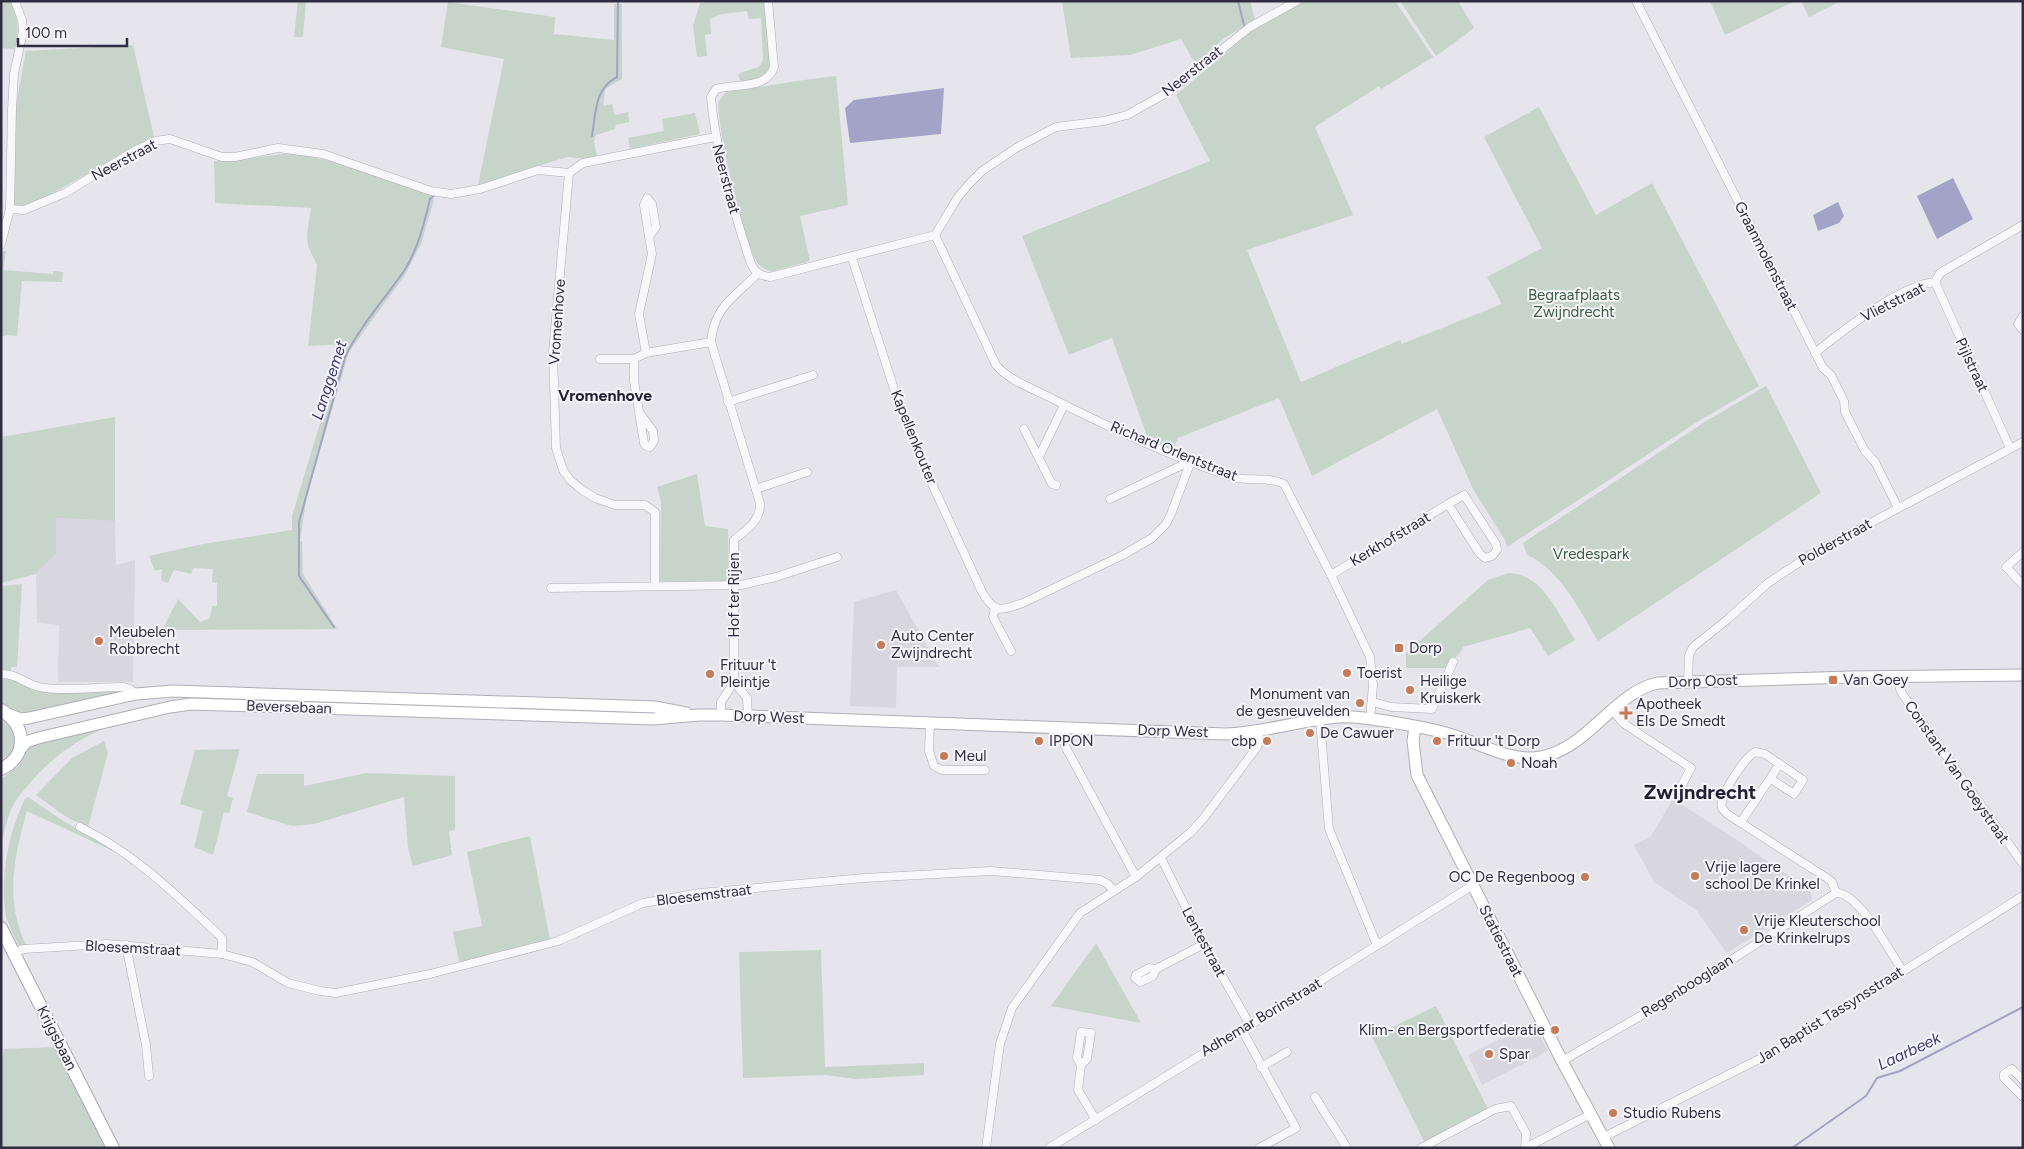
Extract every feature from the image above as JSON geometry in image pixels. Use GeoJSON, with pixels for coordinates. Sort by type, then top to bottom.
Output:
{"type":"FeatureCollection","features":[{"type":"Feature","properties":{"kind":"main road","name":"Dorp Oost"},"geometry":{"type":"LineString","coordinates":[[1415,727],[1445,733],[1517,756],[1540,757],[1582,737],[1633,694],[1647,686],[1688,681],[2023,675]]}},
{"type":"Feature","properties":{"kind":"main road","name":"Beversebaan"},"geometry":{"type":"LineString","coordinates":[[6,712],[21,719],[29,718],[136,694],[173,691],[238,692],[567,711]]}},
{"type":"Feature","properties":{"kind":"main road","name":"Beversebaan"},"geometry":{"type":"LineString","coordinates":[[20,750],[26,742],[38,738],[170,707],[191,704],[567,711]]}},
{"type":"Feature","properties":{"kind":"main road","name":"Dorp West"},"geometry":{"type":"LineString","coordinates":[[567,711],[654,707],[699,715],[1225,734],[1258,731],[1340,717],[1415,727]]}},
{"type":"Feature","properties":{"kind":"main road"},"geometry":{"type":"LineString","coordinates":[[1,769],[15,759],[20,750],[20,731],[6,712]]}},
{"type":"Feature","properties":{"kind":"main road","name":"Statiestraat"},"geometry":{"type":"LineString","coordinates":[[1415,727],[1413,741],[1417,775],[1562,1061],[1609,1148]]}},
{"type":"Feature","properties":{"kind":"main road","name":"Krijgsbaan"},"geometry":{"type":"LineString","coordinates":[[1,928],[113,1148]]}},
{"type":"Feature","properties":{"kind":"street"},"geometry":{"type":"LineString","coordinates":[[1,244],[10,209],[14,74],[23,31],[22,20],[15,1]]}},
{"type":"Feature","properties":{"kind":"street"},"geometry":{"type":"LineString","coordinates":[[714,137],[716,125],[711,97],[714,90],[762,81],[772,73],[774,66],[768,1]]}},
{"type":"Feature","properties":{"kind":"street","name":"Neerstraat"},"geometry":{"type":"LineString","coordinates":[[935,235],[958,197],[969,184],[982,171],[1016,148],[1056,128],[1104,121],[1126,115],[1170,91],[1250,27],[1297,1]]}},
{"type":"Feature","properties":{"kind":"street","name":"Graanmolenstraat"},"geometry":{"type":"LineString","coordinates":[[1636,1],[1815,353],[1823,368],[1831,375],[1844,401],[1844,412],[1865,451],[1875,462],[1898,508]]}},
{"type":"Feature","properties":{"kind":"street","name":"Neerstraat"},"geometry":{"type":"LineString","coordinates":[[10,209],[24,210],[65,193],[136,150],[155,141],[170,139],[222,157],[235,158],[278,148],[316,152],[423,188],[451,194],[480,189],[538,170],[546,169],[569,173],[583,164],[714,137],[751,263],[758,273]]}},
{"type":"Feature","properties":{"kind":"street","name":"Vromenhove"},"geometry":{"type":"LineString","coordinates":[[569,173],[553,352],[556,448],[563,470],[570,480],[582,490],[595,498],[615,505],[645,505],[655,512],[655,586]]}},
{"type":"Feature","properties":{"kind":"street","name":"Vlietstraat"},"geometry":{"type":"LineString","coordinates":[[1815,353],[1858,319],[1922,283],[1935,282],[1940,273],[2023,224]]}},
{"type":"Feature","properties":{"kind":"street"},"geometry":{"type":"LineString","coordinates":[[758,273],[770,278],[777,277],[935,235]]}},
{"type":"Feature","properties":{"kind":"street","name":"Richard Orlentstraat"},"geometry":{"type":"LineString","coordinates":[[935,235],[996,365],[1010,377],[1064,405],[1192,461],[1236,478],[1272,480],[1284,484],[1332,574],[1370,657],[1373,702],[1370,720]]}},
{"type":"Feature","properties":{"kind":"street"},"geometry":{"type":"LineString","coordinates":[[646,353],[639,314],[652,254],[650,238]]}},
{"type":"Feature","properties":{"kind":"street","name":"Kapellenkouter"},"geometry":{"type":"LineString","coordinates":[[852,258],[895,392],[928,473],[982,592],[994,608],[993,616],[1011,651]]}},
{"type":"Feature","properties":{"kind":"street","name":"Hof ter Rijen"},"geometry":{"type":"LineString","coordinates":[[721,716],[723,699],[734,682],[732,585],[734,540],[752,524],[760,509],[756,488],[711,342],[715,320],[723,306],[758,273]]}},
{"type":"Feature","properties":{"kind":"street","name":"Pijlstraat"},"geometry":{"type":"LineString","coordinates":[[1935,282],[2010,448]]}},
{"type":"Feature","properties":{"kind":"street"},"geometry":{"type":"LineString","coordinates":[[2023,316],[2018,324],[2023,330]]}},
{"type":"Feature","properties":{"kind":"street"},"geometry":{"type":"LineString","coordinates":[[600,359],[634,359],[646,353],[711,342]]}},
{"type":"Feature","properties":{"kind":"street"},"geometry":{"type":"LineString","coordinates":[[634,359],[633,372],[639,412]]}},
{"type":"Feature","properties":{"kind":"street"},"geometry":{"type":"LineString","coordinates":[[728,402],[813,375]]}},
{"type":"Feature","properties":{"kind":"street"},"geometry":{"type":"LineString","coordinates":[[1039,458],[1064,405]]}},
{"type":"Feature","properties":{"kind":"street"},"geometry":{"type":"LineString","coordinates":[[1024,428],[1052,484],[1056,485]]}},
{"type":"Feature","properties":{"kind":"street","name":"Polderstraat"},"geometry":{"type":"LineString","coordinates":[[1688,681],[1689,655],[1693,647],[1728,619],[1760,589],[1812,554],[2023,442]]}},
{"type":"Feature","properties":{"kind":"street"},"geometry":{"type":"LineString","coordinates":[[994,608],[1010,608],[1023,603],[1123,555],[1152,538],[1166,524],[1192,461]]}},
{"type":"Feature","properties":{"kind":"street"},"geometry":{"type":"LineString","coordinates":[[1110,499],[1192,461]]}},
{"type":"Feature","properties":{"kind":"street"},"geometry":{"type":"LineString","coordinates":[[756,488],[808,472]]}},
{"type":"Feature","properties":{"kind":"street","name":"Kerkhofstraat"},"geometry":{"type":"LineString","coordinates":[[1332,574],[1448,504],[1464,495],[1496,544],[1497,550],[1492,556],[1485,558],[1480,554],[1448,504]]}},
{"type":"Feature","properties":{"kind":"street"},"geometry":{"type":"LineString","coordinates":[[2023,552],[2006,567],[2023,585]]}},
{"type":"Feature","properties":{"kind":"street"},"geometry":{"type":"LineString","coordinates":[[551,588],[732,585],[776,577],[837,557]]}},
{"type":"Feature","properties":{"kind":"street"},"geometry":{"type":"LineString","coordinates":[[1373,702],[1391,707],[1432,709],[1453,662]]}},
{"type":"Feature","properties":{"kind":"street","name":"Beversebaan"},"geometry":{"type":"LineString","coordinates":[[1,674],[13,674],[37,687],[124,687],[136,694]]}},
{"type":"Feature","properties":{"kind":"street","name":"Constant Van Goeystraat"},"geometry":{"type":"LineString","coordinates":[[1899,677],[1900,689],[1903,695],[2023,864]]}},
{"type":"Feature","properties":{"kind":"street"},"geometry":{"type":"LineString","coordinates":[[734,682],[747,698],[748,716]]}},
{"type":"Feature","properties":{"kind":"street"},"geometry":{"type":"LineString","coordinates":[[1613,711],[1622,723],[1690,768],[1676,796]]}},
{"type":"Feature","properties":{"kind":"street"},"geometry":{"type":"LineString","coordinates":[[1320,720],[1329,828],[1338,855],[1377,945]]}},
{"type":"Feature","properties":{"kind":"street"},"geometry":{"type":"LineString","coordinates":[[930,723],[929,751],[934,766],[942,770],[984,770]]}},
{"type":"Feature","properties":{"kind":"street"},"geometry":{"type":"LineString","coordinates":[[1061,728],[1064,746],[1136,877]]}},
{"type":"Feature","properties":{"kind":"street"},"geometry":{"type":"LineString","coordinates":[[986,1148],[1000,1044],[1012,1008],[1080,913],[1136,877],[1161,858],[1203,819],[1260,743],[1258,731]]}},
{"type":"Feature","properties":{"kind":"street"},"geometry":{"type":"LineString","coordinates":[[1771,779],[1794,794],[1803,780],[1760,753],[1755,752],[1747,758],[1723,795],[1720,804],[1724,812],[1832,882],[1836,893],[1844,894],[1864,912],[1902,970]]}},
{"type":"Feature","properties":{"kind":"street"},"geometry":{"type":"LineString","coordinates":[[1741,822],[1779,765]]}},
{"type":"Feature","properties":{"kind":"street"},"geometry":{"type":"LineString","coordinates":[[80,827],[104,838],[145,866],[218,934],[223,947],[222,954]]}},
{"type":"Feature","properties":{"kind":"street","name":"Lentestraat"},"geometry":{"type":"LineString","coordinates":[[1161,858],[1204,944],[1250,1025]]}},
{"type":"Feature","properties":{"kind":"street","name":"Bloesemstraat"},"geometry":{"type":"LineString","coordinates":[[14,953],[23,950],[85,945],[126,945],[222,954],[252,962],[288,983],[320,991],[336,992],[430,974],[558,941],[643,903],[700,893],[864,878],[991,871],[1100,880],[1108,884],[1114,891]]}},
{"type":"Feature","properties":{"kind":"street","name":"Adhemar Borinstraat"},"geometry":{"type":"LineString","coordinates":[[1049,1148],[1062,1144],[1096,1120],[1472,885]]}},
{"type":"Feature","properties":{"kind":"street","name":"Regenbooglaan"},"geometry":{"type":"LineString","coordinates":[[1562,1061],[1670,999],[1836,893]]}},
{"type":"Feature","properties":{"kind":"street","name":"Jan Baptist Tassynsstraat"},"geometry":{"type":"LineString","coordinates":[[1604,1137],[1780,1049],[1902,970],[2023,896]]}},
{"type":"Feature","properties":{"kind":"street"},"geometry":{"type":"LineString","coordinates":[[1156,969],[1204,944]]}},
{"type":"Feature","properties":{"kind":"street"},"geometry":{"type":"LineString","coordinates":[[126,945],[146,1045],[149,1076]]}},
{"type":"Feature","properties":{"kind":"street"},"geometry":{"type":"LineString","coordinates":[[1242,1030],[1260,1068],[1296,1128],[1272,1145],[1259,1148]]}},
{"type":"Feature","properties":{"kind":"street"},"geometry":{"type":"LineString","coordinates":[[1260,1068],[1288,1052]]}},
{"type":"Feature","properties":{"kind":"street"},"geometry":{"type":"LineString","coordinates":[[1081,1065],[1078,1090],[1096,1120]]}},
{"type":"Feature","properties":{"kind":"street"},"geometry":{"type":"LineString","coordinates":[[2023,1080],[2012,1069],[2004,1074],[2004,1078],[2023,1097]]}},
{"type":"Feature","properties":{"kind":"street"},"geometry":{"type":"LineString","coordinates":[[1315,1097],[1347,1148]]}},
{"type":"Feature","properties":{"kind":"street"},"geometry":{"type":"LineString","coordinates":[[1421,1148],[1495,1109],[1511,1106],[1526,1133],[1525,1148]]}},
{"type":"Feature","properties":{"kind":"street"},"geometry":{"type":"LineString","coordinates":[[1525,1148],[1591,1114]]}},
{"type":"Feature","properties":{"kind":"shaded area"},"geometry":{"type":"Polygon","coordinates":[[[56,518],[115,521],[116,565],[135,560],[133,682],[58,682],[59,625],[37,623],[36,574],[56,554],[56,518]]]}},
{"type":"Feature","properties":{"kind":"shaded area"},"geometry":{"type":"Polygon","coordinates":[[[896,590],[939,667],[897,667],[896,708],[850,706],[854,602],[896,590]]]}},
{"type":"Feature","properties":{"kind":"shaded area","name":"Vrije lagere school De Krinkel"},"geometry":{"type":"Polygon","coordinates":[[[1673,799],[1811,891],[1812,900],[1727,953],[1696,910],[1654,882],[1634,845],[1651,836],[1673,799]]]}},
{"type":"Feature","properties":{"kind":"shaded area","name":"Spar"},"geometry":{"type":"Polygon","coordinates":[[[1533,1023],[1548,1051],[1482,1085],[1468,1055],[1533,1023]]]}},
{"type":"Feature","properties":{"kind":"green space"},"geometry":{"type":"Polygon","coordinates":[[[1,1],[11,1],[15,13],[18,30],[14,49],[1,48],[1,1]]]}},
{"type":"Feature","properties":{"kind":"green space"},"geometry":{"type":"Polygon","coordinates":[[[298,1],[306,1],[303,37],[294,37],[298,1]]]}},
{"type":"Feature","properties":{"kind":"green space"},"geometry":{"type":"Polygon","coordinates":[[[765,1],[772,65],[764,76],[742,83],[738,76],[740,73],[759,67],[763,60],[761,18],[749,19],[747,11],[722,14],[710,19],[711,34],[705,35],[707,56],[697,57],[693,26],[700,3],[765,1]]]}},
{"type":"Feature","properties":{"kind":"green space"},"geometry":{"type":"Polygon","coordinates":[[[1062,1],[1250,1],[1255,19],[1223,39],[1196,65],[1181,39],[1130,55],[1071,58],[1062,1]]]}},
{"type":"Feature","properties":{"kind":"green space","name":"Begraafplaats Zwijndrecht"},"geometry":{"type":"Polygon","coordinates":[[[1305,1],[1395,1],[1433,57],[1381,89],[1379,86],[1315,127],[1353,215],[1247,250],[1301,382],[1400,340],[1402,344],[1502,304],[1487,277],[1542,248],[1484,137],[1539,107],[1596,215],[1652,183],[1759,386],[1700,420],[1507,547],[1505,540],[1474,491],[1437,409],[1312,476],[1279,398],[1178,438],[1173,450],[1148,439],[1112,338],[1069,355],[1022,236],[1210,161],[1176,95],[1265,20],[1305,1]]]}},
{"type":"Feature","properties":{"kind":"green space"},"geometry":{"type":"Polygon","coordinates":[[[1400,1],[1458,1],[1474,28],[1436,56],[1400,1]]]}},
{"type":"Feature","properties":{"kind":"green space"},"geometry":{"type":"Polygon","coordinates":[[[1710,1],[1795,1],[1725,35],[1710,1]]]}},
{"type":"Feature","properties":{"kind":"green space"},"geometry":{"type":"Polygon","coordinates":[[[1801,1],[1841,1],[1809,17],[1801,1]]]}},
{"type":"Feature","properties":{"kind":"green space"},"geometry":{"type":"Polygon","coordinates":[[[448,2],[555,17],[554,34],[614,40],[614,4],[622,4],[622,79],[605,89],[603,106],[612,104],[615,115],[628,112],[629,122],[616,125],[615,129],[596,135],[594,141],[597,157],[587,159],[567,157],[478,185],[504,59],[441,47],[448,2]]]}},
{"type":"Feature","properties":{"kind":"green space"},"geometry":{"type":"Polygon","coordinates":[[[133,45],[154,137],[42,199],[27,205],[14,206],[12,203],[16,106],[26,51],[133,45]]]}},
{"type":"Feature","properties":{"kind":"green space"},"geometry":{"type":"Polygon","coordinates":[[[836,76],[848,205],[800,216],[810,261],[771,272],[758,264],[746,234],[721,132],[719,101],[726,92],[836,76]]]}},
{"type":"Feature","properties":{"kind":"green space"},"geometry":{"type":"Polygon","coordinates":[[[695,113],[700,134],[630,149],[628,138],[664,131],[662,119],[695,113]]]}},
{"type":"Feature","properties":{"kind":"green space"},"geometry":{"type":"Polygon","coordinates":[[[290,153],[333,161],[431,195],[434,200],[421,244],[405,275],[349,352],[307,494],[300,541],[302,541],[303,574],[337,629],[162,630],[178,599],[200,622],[210,618],[212,606],[217,606],[217,583],[212,582],[213,569],[193,568],[191,574],[174,570],[168,583],[161,581],[162,569],[155,571],[149,556],[203,544],[292,530],[292,516],[344,344],[308,346],[317,265],[308,246],[307,235],[311,208],[215,203],[214,161],[229,161],[290,153]]]}},
{"type":"Feature","properties":{"kind":"green space"},"geometry":{"type":"Polygon","coordinates":[[[2,251],[6,251],[3,270],[53,274],[53,271],[63,272],[62,282],[22,281],[17,336],[8,335],[1,337],[2,251]]]}},
{"type":"Feature","properties":{"kind":"green space"},"geometry":{"type":"Polygon","coordinates":[[[1766,386],[1821,493],[1598,641],[1577,605],[1560,581],[1539,562],[1527,555],[1523,543],[1703,423],[1766,386]]]}},
{"type":"Feature","properties":{"kind":"green space"},"geometry":{"type":"Polygon","coordinates":[[[115,417],[115,521],[56,518],[56,554],[36,574],[1,583],[1,437],[115,417]]]}},
{"type":"Feature","properties":{"kind":"green space"},"geometry":{"type":"Polygon","coordinates":[[[697,474],[705,526],[728,529],[729,582],[660,581],[661,502],[657,487],[697,474]]]}},
{"type":"Feature","properties":{"kind":"green space","name":"Vredespark"},"geometry":{"type":"Polygon","coordinates":[[[1509,573],[1521,575],[1531,580],[1540,588],[1556,608],[1575,640],[1548,656],[1530,628],[1463,647],[1445,668],[1406,668],[1406,653],[1488,580],[1509,573]]]}},
{"type":"Feature","properties":{"kind":"green space"},"geometry":{"type":"Polygon","coordinates":[[[22,584],[17,667],[11,667],[11,671],[1,671],[2,586],[22,584]]]}},
{"type":"Feature","properties":{"kind":"green space"},"geometry":{"type":"Polygon","coordinates":[[[1,679],[18,680],[39,692],[126,691],[23,716],[1,705],[1,679]]]}},
{"type":"Feature","properties":{"kind":"green space"},"geometry":{"type":"Polygon","coordinates":[[[1,715],[14,728],[16,747],[1,764],[1,715]]]}},
{"type":"Feature","properties":{"kind":"green space"},"geometry":{"type":"Polygon","coordinates":[[[113,725],[71,746],[35,777],[15,802],[6,823],[1,846],[1,779],[18,767],[31,745],[113,725]]]}},
{"type":"Feature","properties":{"kind":"green space"},"geometry":{"type":"Polygon","coordinates":[[[104,741],[108,753],[88,827],[68,818],[36,795],[72,758],[104,741]]]}},
{"type":"Feature","properties":{"kind":"green space"},"geometry":{"type":"Polygon","coordinates":[[[240,749],[227,796],[233,798],[229,813],[224,812],[213,855],[194,847],[203,811],[180,804],[195,750],[240,749]]]}},
{"type":"Feature","properties":{"kind":"green space"},"geometry":{"type":"Polygon","coordinates":[[[367,773],[455,776],[455,830],[449,831],[452,855],[413,866],[408,848],[404,797],[314,824],[292,826],[247,812],[257,774],[304,774],[304,786],[367,773]]]}},
{"type":"Feature","properties":{"kind":"green space"},"geometry":{"type":"Polygon","coordinates":[[[28,797],[65,822],[108,844],[128,858],[27,811],[16,854],[13,883],[15,912],[26,944],[26,947],[20,948],[6,916],[4,886],[7,856],[14,826],[25,799],[28,797]]]}},
{"type":"Feature","properties":{"kind":"green space"},"geometry":{"type":"Polygon","coordinates":[[[530,836],[550,940],[459,962],[453,932],[482,926],[467,852],[530,836]]]}},
{"type":"Feature","properties":{"kind":"green space"},"geometry":{"type":"Polygon","coordinates":[[[1096,943],[1141,1023],[1051,1006],[1096,943]]]}},
{"type":"Feature","properties":{"kind":"green space"},"geometry":{"type":"Polygon","coordinates":[[[821,950],[825,1067],[924,1063],[924,1075],[856,1079],[825,1075],[743,1078],[739,952],[821,950]]]}},
{"type":"Feature","properties":{"kind":"green space"},"geometry":{"type":"Polygon","coordinates":[[[1436,1006],[1489,1111],[1425,1143],[1372,1037],[1436,1006]]]}},
{"type":"Feature","properties":{"kind":"green space"},"geometry":{"type":"Polygon","coordinates":[[[55,1047],[105,1148],[1,1148],[1,1065],[4,1049],[55,1047]]]}},
{"type":"Feature","properties":{"kind":"water"},"geometry":{"type":"Polygon","coordinates":[[[944,88],[941,134],[850,143],[845,108],[854,100],[944,88]]]}},
{"type":"Feature","properties":{"kind":"water"},"geometry":{"type":"Polygon","coordinates":[[[1953,178],[1973,219],[1937,239],[1917,196],[1953,178]]]}},
{"type":"Feature","properties":{"kind":"water"},"geometry":{"type":"Polygon","coordinates":[[[1838,202],[1844,216],[1839,223],[1818,231],[1813,215],[1838,202]]]}},
{"type":"Feature","properties":{"kind":"waterway","name":"Langgemet"},"geometry":{"type":"LineString","coordinates":[[592,136],[597,102],[604,88],[617,77],[618,1]]}},
{"type":"Feature","properties":{"kind":"waterway"},"geometry":{"type":"LineString","coordinates":[[1238,1],[1244,25]]}},
{"type":"Feature","properties":{"kind":"waterway","name":"Langgemet"},"geometry":{"type":"LineString","coordinates":[[334,627],[299,576],[299,522],[345,357],[365,324],[409,263],[420,236],[430,199],[435,195]]}},
{"type":"Feature","properties":{"kind":"waterway","name":"Laarbeek"},"geometry":{"type":"LineString","coordinates":[[1792,1148],[1866,1096],[1877,1078],[1900,1071],[2023,1007]]}},
{"type":"Feature","properties":{"kind":"place","name":"Meubelen Robbrecht"},"geometry":{"type":"Point","coordinates":[99,641]}},
{"type":"Feature","properties":{"kind":"place","name":"Auto Center Zwijndrecht"},"geometry":{"type":"Point","coordinates":[881,645]}},
{"type":"Feature","properties":{"kind":"place","name":"Dorp"},"geometry":{"type":"Point","coordinates":[1399,648]}},
{"type":"Feature","properties":{"kind":"place","name":"Toerist"},"geometry":{"type":"Point","coordinates":[1347,673]}},
{"type":"Feature","properties":{"kind":"place","name":"Frituur 't Pleintje"},"geometry":{"type":"Point","coordinates":[710,674]}},
{"type":"Feature","properties":{"kind":"place","name":"Van Goey"},"geometry":{"type":"Point","coordinates":[1833,680]}},
{"type":"Feature","properties":{"kind":"place","name":"Heilige Kruiskerk"},"geometry":{"type":"Point","coordinates":[1410,690]}},
{"type":"Feature","properties":{"kind":"place","name":"Monument van de gesneuvelden"},"geometry":{"type":"Point","coordinates":[1360,703]}},
{"type":"Feature","properties":{"kind":"place","name":"Apotheek Els De Smedt"},"geometry":{"type":"Point","coordinates":[1626,713]}},
{"type":"Feature","properties":{"kind":"place","name":"De Cawuer"},"geometry":{"type":"Point","coordinates":[1310,733]}},
{"type":"Feature","properties":{"kind":"place","name":"IPPON"},"geometry":{"type":"Point","coordinates":[1039,741]}},
{"type":"Feature","properties":{"kind":"place","name":"cbp"},"geometry":{"type":"Point","coordinates":[1267,741]}},
{"type":"Feature","properties":{"kind":"place","name":"Frituur 't Dorp"},"geometry":{"type":"Point","coordinates":[1437,741]}},
{"type":"Feature","properties":{"kind":"place","name":"Meul"},"geometry":{"type":"Point","coordinates":[944,756]}},
{"type":"Feature","properties":{"kind":"place","name":"Noah"},"geometry":{"type":"Point","coordinates":[1511,763]}},
{"type":"Feature","properties":{"kind":"place","name":"Vrije lagere school De Krinkel"},"geometry":{"type":"Point","coordinates":[1695,876]}},
{"type":"Feature","properties":{"kind":"place","name":"OC De Regenboog"},"geometry":{"type":"Point","coordinates":[1585,877]}},
{"type":"Feature","properties":{"kind":"place","name":"Vrije Kleuterschool De Krinkelrups"},"geometry":{"type":"Point","coordinates":[1744,930]}},
{"type":"Feature","properties":{"kind":"place","name":"Klim- en Bergsportfederatie"},"geometry":{"type":"Point","coordinates":[1555,1030]}},
{"type":"Feature","properties":{"kind":"place","name":"Spar"},"geometry":{"type":"Point","coordinates":[1489,1054]}},
{"type":"Feature","properties":{"kind":"place","name":"Studio Rubens"},"geometry":{"type":"Point","coordinates":[1613,1113]}},
{"type":"Feature","properties":{"kind":"district","name":"Vromenhove"},"geometry":{"type":"Point","coordinates":[605,395]}},
{"type":"Feature","properties":{"kind":"district","name":"Zwijndrecht"},"geometry":{"type":"Point","coordinates":[1700,792]}}]}
